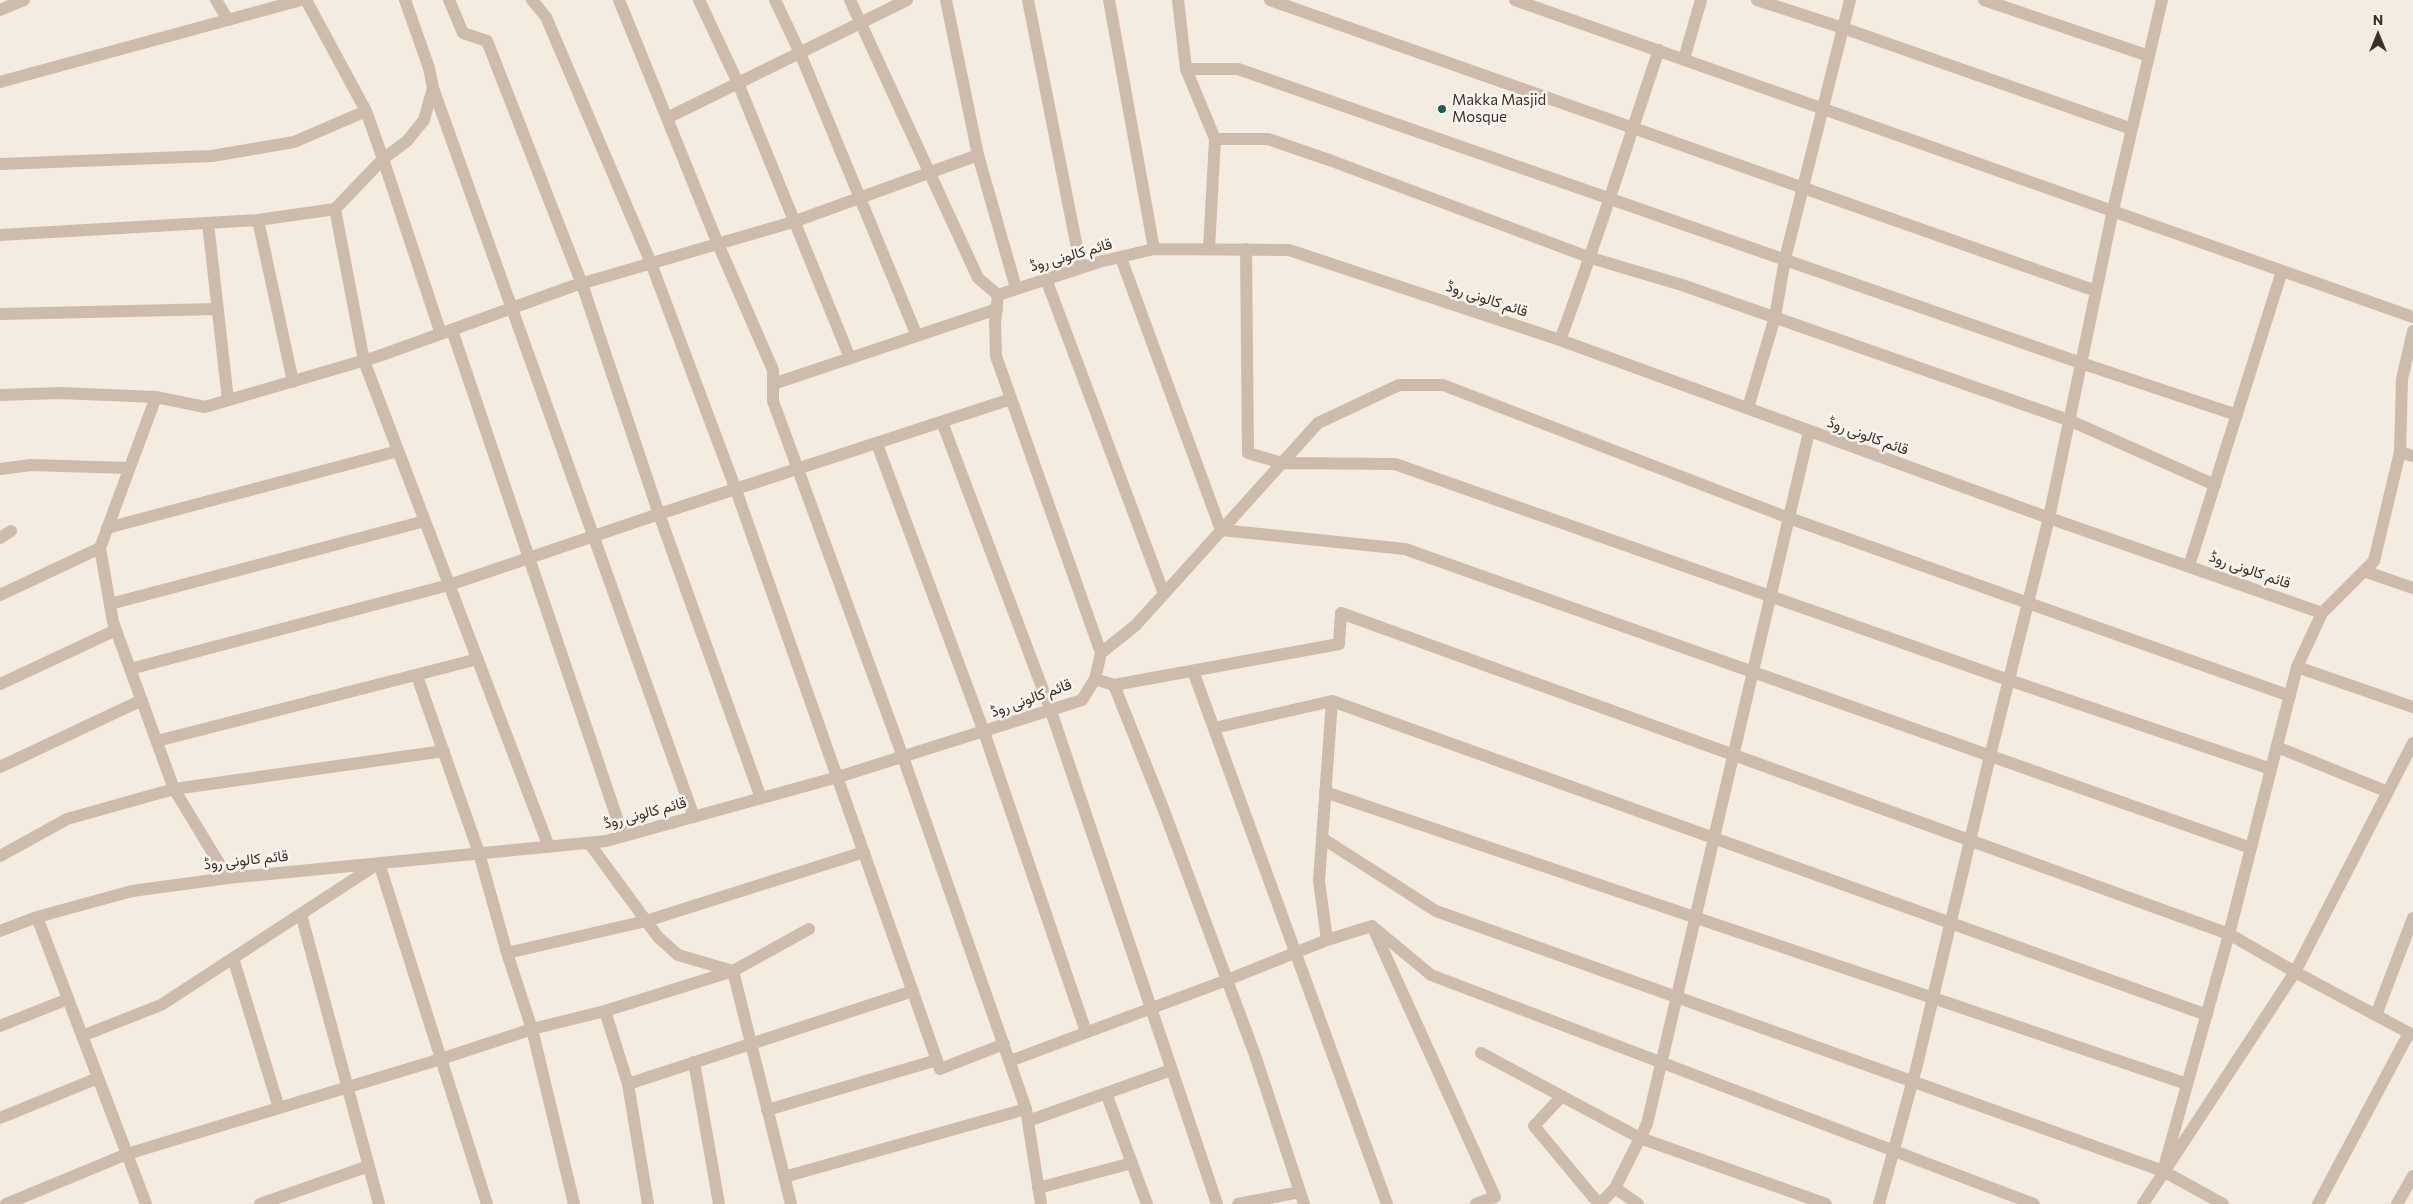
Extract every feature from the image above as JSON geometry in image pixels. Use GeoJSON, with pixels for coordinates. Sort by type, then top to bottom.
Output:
{"type":"FeatureCollection","features":[{"type":"Feature","properties":{"kind":"street"},"geometry":{"type":"LineString","coordinates":[[0,10],[24,0]]}},
{"type":"Feature","properties":{"kind":"street"},"geometry":{"type":"LineString","coordinates":[[216,0],[228,20]]}},
{"type":"Feature","properties":{"kind":"street"},"geometry":{"type":"LineString","coordinates":[[0,82],[301,0]]}},
{"type":"Feature","properties":{"kind":"street"},"geometry":{"type":"LineString","coordinates":[[306,0],[366,110],[530,558],[624,836]]}},
{"type":"Feature","properties":{"kind":"street"},"geometry":{"type":"LineString","coordinates":[[405,0],[429,68],[433,88],[694,817]]}},
{"type":"Feature","properties":{"kind":"street"},"geometry":{"type":"LineString","coordinates":[[449,0],[463,33],[487,41],[582,284],[659,514],[761,798]]}},
{"type":"Feature","properties":{"kind":"street"},"geometry":{"type":"LineString","coordinates":[[532,0],[546,17],[651,264],[736,490],[940,1069],[1004,1044]]}},
{"type":"Feature","properties":{"kind":"street"},"geometry":{"type":"LineString","coordinates":[[619,0],[718,244],[773,370],[773,401],[903,757],[1010,1061],[1027,1115],[1041,1204]]}},
{"type":"Feature","properties":{"kind":"street"},"geometry":{"type":"LineString","coordinates":[[699,0],[738,83],[850,358]]}},
{"type":"Feature","properties":{"kind":"street"},"geometry":{"type":"LineString","coordinates":[[776,0],[800,53],[917,336]]}},
{"type":"Feature","properties":{"kind":"street"},"geometry":{"type":"LineString","coordinates":[[850,0],[928,173],[978,278],[998,295],[996,309],[996,356],[1101,652],[1136,625],[1318,423],[1399,385],[1443,385],[1789,518],[2290,696]]}},
{"type":"Feature","properties":{"kind":"street"},"geometry":{"type":"LineString","coordinates":[[667,118],[907,0]]}},
{"type":"Feature","properties":{"kind":"street"},"geometry":{"type":"LineString","coordinates":[[946,0],[978,155],[1016,288]]}},
{"type":"Feature","properties":{"kind":"street"},"geometry":{"type":"LineString","coordinates":[[1028,0],[1081,268]]}},
{"type":"Feature","properties":{"kind":"street"},"geometry":{"type":"LineString","coordinates":[[1109,0],[1154,249]]}},
{"type":"Feature","properties":{"kind":"street"},"geometry":{"type":"LineString","coordinates":[[1178,0],[1186,69],[1216,139],[1209,248]]}},
{"type":"Feature","properties":{"kind":"street"},"geometry":{"type":"LineString","coordinates":[[1270,0],[2096,291]]}},
{"type":"Feature","properties":{"kind":"street"},"geometry":{"type":"LineString","coordinates":[[1515,0],[1823,107],[2413,317]]}},
{"type":"Feature","properties":{"kind":"street"},"geometry":{"type":"LineString","coordinates":[[1684,58],[1701,0]]}},
{"type":"Feature","properties":{"kind":"street"},"geometry":{"type":"LineString","coordinates":[[1757,0],[2132,129]]}},
{"type":"Feature","properties":{"kind":"street"},"geometry":{"type":"LineString","coordinates":[[1748,408],[1775,317],[1785,260],[1850,0]]}},
{"type":"Feature","properties":{"kind":"street"},"geometry":{"type":"LineString","coordinates":[[1984,0],[2149,56]]}},
{"type":"Feature","properties":{"kind":"street"},"geometry":{"type":"LineString","coordinates":[[1879,1204],[1913,1082],[1990,756],[2049,518],[2071,421],[2113,210],[2162,0]]}},
{"type":"Feature","properties":{"kind":"street"},"geometry":{"type":"LineString","coordinates":[[1560,340],[1591,258],[1608,198],[1659,50]]}},
{"type":"Feature","properties":{"kind":"street"},"geometry":{"type":"LineString","coordinates":[[1186,69],[1238,69],[2236,415]]}},
{"type":"Feature","properties":{"kind":"street"},"geometry":{"type":"LineString","coordinates":[[0,235],[258,220],[335,209],[383,159],[407,141],[424,120],[433,88]]}},
{"type":"Feature","properties":{"kind":"street"},"geometry":{"type":"LineString","coordinates":[[0,164],[212,156],[294,142],[366,110]]}},
{"type":"Feature","properties":{"kind":"street"},"geometry":{"type":"LineString","coordinates":[[1216,139],[1268,139],[1591,258],[1682,285],[2071,421],[2215,485]]}},
{"type":"Feature","properties":{"kind":"street"},"geometry":{"type":"LineString","coordinates":[[0,395],[60,393],[156,397],[205,407],[364,361],[582,284],[795,221],[978,155]]}},
{"type":"Feature","properties":{"kind":"street"},"geometry":{"type":"LineString","coordinates":[[335,209],[364,361],[549,847]]}},
{"type":"Feature","properties":{"kind":"street"},"geometry":{"type":"LineString","coordinates":[[258,220],[293,382]]}},
{"type":"Feature","properties":{"kind":"street"},"geometry":{"type":"LineString","coordinates":[[208,223],[228,400]]}},
{"type":"Feature","properties":{"kind":"street","name":"قائم کالونی روڈ"},"geometry":{"type":"LineString","coordinates":[[998,295],[1081,268],[1154,249],[1290,250],[1560,340],[2049,518],[2322,613]]}},
{"type":"Feature","properties":{"kind":"street"},"geometry":{"type":"LineString","coordinates":[[1246,249],[1248,453],[1282,463],[1395,464],[2009,680],[2271,769]]}},
{"type":"Feature","properties":{"kind":"street"},"geometry":{"type":"LineString","coordinates":[[1121,258],[1221,530]]}},
{"type":"Feature","properties":{"kind":"street"},"geometry":{"type":"LineString","coordinates":[[2189,566],[2282,270]]}},
{"type":"Feature","properties":{"kind":"street"},"geometry":{"type":"LineString","coordinates":[[1046,279],[1164,594]]}},
{"type":"Feature","properties":{"kind":"street"},"geometry":{"type":"LineString","coordinates":[[0,314],[218,309]]}},
{"type":"Feature","properties":{"kind":"street"},"geometry":{"type":"LineString","coordinates":[[773,384],[996,309]]}},
{"type":"Feature","properties":{"kind":"street"},"geometry":{"type":"LineString","coordinates":[[2164,1171],[2229,934],[2297,667],[2322,613],[2374,561],[2400,452],[2402,378],[2413,331]]}},
{"type":"Feature","properties":{"kind":"street"},"geometry":{"type":"LineString","coordinates":[[156,397],[100,548],[116,630],[174,789],[228,878]]}},
{"type":"Feature","properties":{"kind":"street"},"geometry":{"type":"LineString","coordinates":[[130,669],[449,586],[659,514],[1011,399]]}},
{"type":"Feature","properties":{"kind":"street"},"geometry":{"type":"LineString","coordinates":[[942,422],[1051,711],[1217,1204]]}},
{"type":"Feature","properties":{"kind":"street"},"geometry":{"type":"LineString","coordinates":[[1562,1096],[1534,1126],[1599,1204],[1616,1188],[1647,1124],[1809,432]]}},
{"type":"Feature","properties":{"kind":"street"},"geometry":{"type":"LineString","coordinates":[[877,444],[984,732],[1086,1032]]}},
{"type":"Feature","properties":{"kind":"street"},"geometry":{"type":"LineString","coordinates":[[107,528],[398,451]]}},
{"type":"Feature","properties":{"kind":"street"},"geometry":{"type":"LineString","coordinates":[[2400,452],[2413,456]]}},
{"type":"Feature","properties":{"kind":"street"},"geometry":{"type":"LineString","coordinates":[[0,469],[30,465],[129,468]]}},
{"type":"Feature","properties":{"kind":"street"},"geometry":{"type":"LineString","coordinates":[[110,604],[425,521]]}},
{"type":"Feature","properties":{"kind":"street"},"geometry":{"type":"LineString","coordinates":[[1221,530],[1405,549],[2251,848]]}},
{"type":"Feature","properties":{"kind":"street"},"geometry":{"type":"LineString","coordinates":[[0,596],[100,548]]}},
{"type":"Feature","properties":{"kind":"street"},"geometry":{"type":"LineString","coordinates":[[2364,571],[2413,588]]}},
{"type":"Feature","properties":{"kind":"street"},"geometry":{"type":"LineString","coordinates":[[1095,679],[1114,685],[1339,644],[1341,613],[2229,934],[2295,972],[2411,1034],[2318,1204]]}},
{"type":"Feature","properties":{"kind":"street"},"geometry":{"type":"LineString","coordinates":[[0,684],[116,630]]}},
{"type":"Feature","properties":{"kind":"street","name":"قائم کالونی روڈ"},"geometry":{"type":"LineString","coordinates":[[0,931],[37,917],[132,891],[228,878],[606,841],[838,777],[1082,700],[1095,679],[1101,652]]}},
{"type":"Feature","properties":{"kind":"street"},"geometry":{"type":"LineString","coordinates":[[157,742],[478,659]]}},
{"type":"Feature","properties":{"kind":"street"},"geometry":{"type":"LineString","coordinates":[[2297,667],[2413,707]]}},
{"type":"Feature","properties":{"kind":"street"},"geometry":{"type":"LineString","coordinates":[[1194,671],[1387,1204]]}},
{"type":"Feature","properties":{"kind":"street"},"geometry":{"type":"LineString","coordinates":[[417,676],[479,853],[507,953],[532,1028],[574,1204]]}},
{"type":"Feature","properties":{"kind":"street"},"geometry":{"type":"LineString","coordinates":[[1114,685],[1164,808],[1255,1055],[1302,1198],[1238,1204]]}},
{"type":"Feature","properties":{"kind":"street"},"geometry":{"type":"LineString","coordinates":[[0,767],[142,700]]}},
{"type":"Feature","properties":{"kind":"street"},"geometry":{"type":"LineString","coordinates":[[1214,728],[1332,701],[2206,1015]]}},
{"type":"Feature","properties":{"kind":"street"},"geometry":{"type":"LineString","coordinates":[[1327,940],[1318,881],[1332,701]]}},
{"type":"Feature","properties":{"kind":"street"},"geometry":{"type":"LineString","coordinates":[[2143,1204],[2295,972],[2413,743]]}},
{"type":"Feature","properties":{"kind":"street"},"geometry":{"type":"LineString","coordinates":[[2277,748],[2388,792]]}},
{"type":"Feature","properties":{"kind":"street"},"geometry":{"type":"LineString","coordinates":[[0,856],[67,819],[174,789],[444,750]]}},
{"type":"Feature","properties":{"kind":"street"},"geometry":{"type":"LineString","coordinates":[[1325,792],[2187,1084]]}},
{"type":"Feature","properties":{"kind":"street"},"geometry":{"type":"LineString","coordinates":[[1322,838],[1436,912],[2164,1171],[2223,1204]]}},
{"type":"Feature","properties":{"kind":"street"},"geometry":{"type":"LineString","coordinates":[[589,843],[658,937],[678,955],[733,971]]}},
{"type":"Feature","properties":{"kind":"street"},"geometry":{"type":"LineString","coordinates":[[507,953],[646,921],[864,852]]}},
{"type":"Feature","properties":{"kind":"street"},"geometry":{"type":"LineString","coordinates":[[82,1036],[161,1005],[379,863],[487,1204]]}},
{"type":"Feature","properties":{"kind":"street"},"geometry":{"type":"LineString","coordinates":[[301,914],[379,1204]]}},
{"type":"Feature","properties":{"kind":"street"},"geometry":{"type":"LineString","coordinates":[[37,917],[146,1204]]}},
{"type":"Feature","properties":{"kind":"street"},"geometry":{"type":"LineString","coordinates":[[2376,1015],[2413,918]]}},
{"type":"Feature","properties":{"kind":"street"},"geometry":{"type":"LineString","coordinates":[[1010,1061],[1227,980],[1327,940],[1372,926]]}},
{"type":"Feature","properties":{"kind":"street"},"geometry":{"type":"LineString","coordinates":[[1372,926],[1431,975],[2034,1204]]}},
{"type":"Feature","properties":{"kind":"street"},"geometry":{"type":"LineString","coordinates":[[1372,926],[1495,1197],[1476,1204]]}},
{"type":"Feature","properties":{"kind":"street"},"geometry":{"type":"LineString","coordinates":[[6,1204],[127,1154],[441,1059],[532,1028],[605,1011],[733,971],[809,929]]}},
{"type":"Feature","properties":{"kind":"street"},"geometry":{"type":"LineString","coordinates":[[233,958],[279,1108]]}},
{"type":"Feature","properties":{"kind":"street"},"geometry":{"type":"LineString","coordinates":[[733,971],[790,1204]]}},
{"type":"Feature","properties":{"kind":"street"},"geometry":{"type":"LineString","coordinates":[[628,1084],[913,991]]}},
{"type":"Feature","properties":{"kind":"street"},"geometry":{"type":"LineString","coordinates":[[0,1026],[68,999]]}},
{"type":"Feature","properties":{"kind":"street"},"geometry":{"type":"LineString","coordinates":[[605,1011],[628,1084],[648,1204]]}},
{"type":"Feature","properties":{"kind":"street"},"geometry":{"type":"LineString","coordinates":[[1481,1053],[1640,1138],[1826,1204]]}},
{"type":"Feature","properties":{"kind":"street"},"geometry":{"type":"LineString","coordinates":[[768,1110],[937,1060]]}},
{"type":"Feature","properties":{"kind":"street"},"geometry":{"type":"LineString","coordinates":[[694,1062],[719,1204]]}},
{"type":"Feature","properties":{"kind":"street"},"geometry":{"type":"LineString","coordinates":[[784,1178],[1027,1115],[1106,1093],[1172,1070]]}},
{"type":"Feature","properties":{"kind":"street"},"geometry":{"type":"LineString","coordinates":[[0,1118],[98,1078]]}},
{"type":"Feature","properties":{"kind":"street"},"geometry":{"type":"LineString","coordinates":[[1106,1093],[1148,1204]]}},
{"type":"Feature","properties":{"kind":"street"},"geometry":{"type":"LineString","coordinates":[[1038,1188],[1132,1163]]}},
{"type":"Feature","properties":{"kind":"street"},"geometry":{"type":"LineString","coordinates":[[260,1204],[369,1166]]}},
{"type":"Feature","properties":{"kind":"street"},"geometry":{"type":"LineString","coordinates":[[2398,1204],[2413,1176]]}},
{"type":"Feature","properties":{"kind":"street"},"geometry":{"type":"LineString","coordinates":[[1616,1188],[1638,1204]]}},
{"type":"Feature","properties":{"kind":"place","name":"Makka Masjid Mosque"},"geometry":{"type":"Point","coordinates":[1442,109]}}]}
